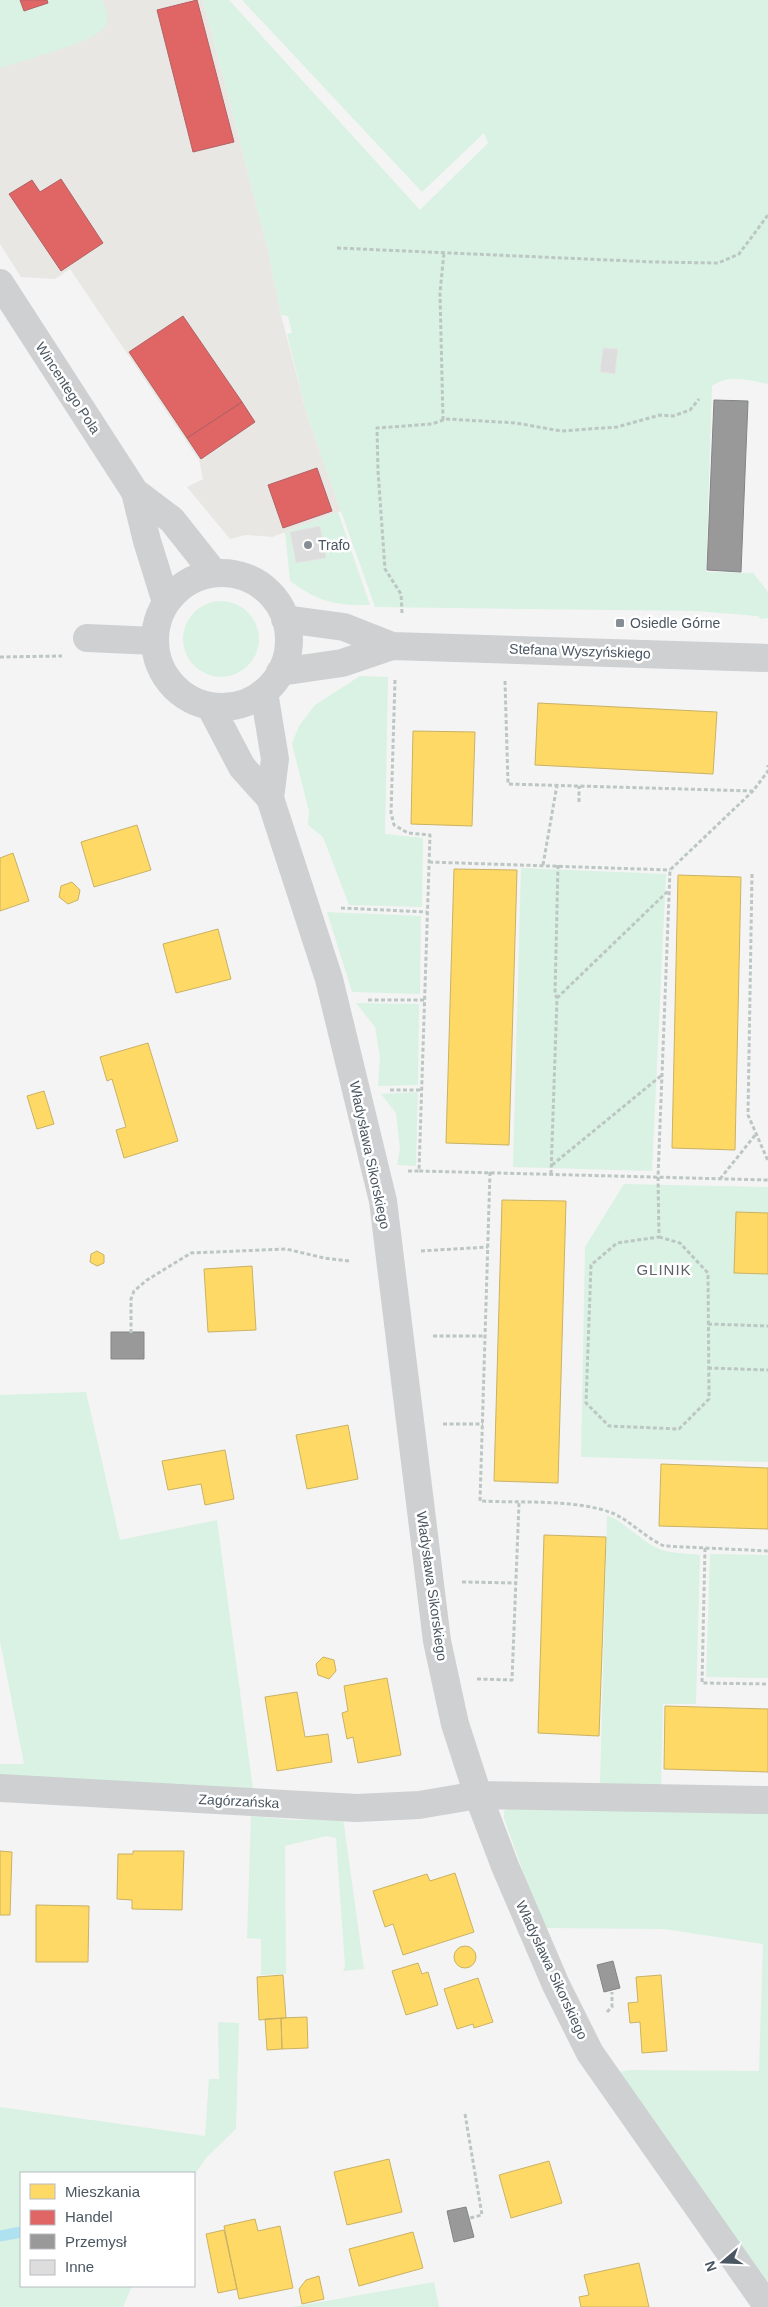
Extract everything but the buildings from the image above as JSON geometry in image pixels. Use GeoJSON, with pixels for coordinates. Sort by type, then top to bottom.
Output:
{"type":"FeatureCollection","features":[{"type":"Feature","properties":{"kind":"street","name":"Wincentego Pola"},"geometry":{"type":"LineString","coordinates":[[0,283],[135,492],[147,541],[166,602]]}},
{"type":"Feature","properties":{"kind":"street","name":"Wincentego Pola"},"geometry":{"type":"LineString","coordinates":[[135,492],[172,520],[214,574]]}},
{"type":"Feature","properties":{"kind":"street"},"geometry":{"type":"LineString","coordinates":[[214,574],[233,574],[251,580],[267,591],[279,605],[285,619],[288,642],[285,661],[272,682],[248,702],[229,707],[210,706],[192,700],[176,689],[164,675],[157,657],[155,641],[158,619],[166,602],[179,588],[195,578],[214,574]]}},
{"type":"Feature","properties":{"kind":"street","name":"Stefana Wyszyńskiego"},"geometry":{"type":"LineString","coordinates":[[285,619],[344,627],[393,659]]}},
{"type":"Feature","properties":{"kind":"street"},"geometry":{"type":"LineString","coordinates":[[87,638],[155,641]]}},
{"type":"Feature","properties":{"kind":"street","name":"Stefana Wyszyńskiego"},"geometry":{"type":"LineString","coordinates":[[272,682],[342,663],[393,659],[768,658]]}},
{"type":"Feature","properties":{"kind":"street","name":"Władysława Sikorskiego"},"geometry":{"type":"LineString","coordinates":[[270,798],[275,759],[272,682]]}},
{"type":"Feature","properties":{"kind":"street","name":"Władysława Sikorskiego"},"geometry":{"type":"LineString","coordinates":[[210,706],[242,767],[270,798],[330,979],[383,1201],[437,1641],[455,1724],[478,1795],[505,1866],[556,1985],[590,2053],[768,2307]]}},
{"type":"Feature","properties":{"kind":"street","name":"Zagórzańska"},"geometry":{"type":"LineString","coordinates":[[0,1788],[357,1808],[419,1805],[478,1795],[768,1800]]}},
{"type":"Feature","properties":{"kind":"path"},"geometry":{"type":"LineString","coordinates":[[337,248],[718,263],[739,254],[768,215]]}},
{"type":"Feature","properties":{"kind":"path"},"geometry":{"type":"LineString","coordinates":[[443,420],[440,293],[444,252]]}},
{"type":"Feature","properties":{"kind":"path"},"geometry":{"type":"LineString","coordinates":[[402,615],[401,594],[385,569],[377,428],[432,424],[443,420],[516,423],[561,431],[617,427],[660,415],[673,416],[690,410],[699,400]]}},
{"type":"Feature","properties":{"kind":"path"},"geometry":{"type":"LineString","coordinates":[[393,659],[391,813],[394,825],[408,833],[430,835],[419,1171],[768,1180]]}},
{"type":"Feature","properties":{"kind":"path"},"geometry":{"type":"LineString","coordinates":[[505,675],[508,784],[752,791]]}},
{"type":"Feature","properties":{"kind":"path"},"geometry":{"type":"LineString","coordinates":[[659,1236],[658,1177],[670,870],[752,791],[768,771],[768,765]]}},
{"type":"Feature","properties":{"kind":"path"},"geometry":{"type":"LineString","coordinates":[[543,865],[557,786]]}},
{"type":"Feature","properties":{"kind":"path"},"geometry":{"type":"LineString","coordinates":[[579,786],[579,802]]}},
{"type":"Feature","properties":{"kind":"path"},"geometry":{"type":"LineString","coordinates":[[429,862],[670,870]]}},
{"type":"Feature","properties":{"kind":"path"},"geometry":{"type":"LineString","coordinates":[[551,1174],[557,998],[555,994],[558,865]]}},
{"type":"Feature","properties":{"kind":"path"},"geometry":{"type":"LineString","coordinates":[[752,874],[748,1116],[768,1161]]}},
{"type":"Feature","properties":{"kind":"path"},"geometry":{"type":"LineString","coordinates":[[557,998],[669,890]]}},
{"type":"Feature","properties":{"kind":"path"},"geometry":{"type":"LineString","coordinates":[[306,907],[427,912]]}},
{"type":"Feature","properties":{"kind":"path"},"geometry":{"type":"LineString","coordinates":[[334,999],[425,1000]]}},
{"type":"Feature","properties":{"kind":"path"},"geometry":{"type":"LineString","coordinates":[[551,1166],[662,1075]]}},
{"type":"Feature","properties":{"kind":"path"},"geometry":{"type":"LineString","coordinates":[[720,1179],[756,1134]]}},
{"type":"Feature","properties":{"kind":"path"},"geometry":{"type":"LineString","coordinates":[[490,1172],[480,1501],[581,1505],[613,1513],[650,1540],[664,1546],[768,1551]]}},
{"type":"Feature","properties":{"kind":"path"},"geometry":{"type":"LineString","coordinates":[[659,1236],[680,1243],[708,1273],[709,1399],[679,1429],[609,1426],[586,1403],[592,1264],[617,1243],[659,1236]]}},
{"type":"Feature","properties":{"kind":"path"},"geometry":{"type":"LineString","coordinates":[[389,1252],[488,1247]]}},
{"type":"Feature","properties":{"kind":"path"},"geometry":{"type":"LineString","coordinates":[[132,1333],[131,1299],[134,1290],[191,1253],[286,1249],[324,1258],[349,1261]]}},
{"type":"Feature","properties":{"kind":"path"},"geometry":{"type":"LineString","coordinates":[[708,1324],[768,1326]]}},
{"type":"Feature","properties":{"kind":"path"},"geometry":{"type":"LineString","coordinates":[[400,1336],[485,1336]]}},
{"type":"Feature","properties":{"kind":"path"},"geometry":{"type":"LineString","coordinates":[[708,1368],[768,1370]]}},
{"type":"Feature","properties":{"kind":"path"},"geometry":{"type":"LineString","coordinates":[[410,1423],[483,1424]]}},
{"type":"Feature","properties":{"kind":"path"},"geometry":{"type":"LineString","coordinates":[[445,1679],[512,1680],[519,1503]]}},
{"type":"Feature","properties":{"kind":"path"},"geometry":{"type":"LineString","coordinates":[[706,1548],[702,1683],[768,1684]]}},
{"type":"Feature","properties":{"kind":"path"},"geometry":{"type":"LineString","coordinates":[[430,1582],[516,1583]]}},
{"type":"Feature","properties":{"kind":"path"},"geometry":{"type":"LineString","coordinates":[[466,2114],[482,2214],[470,2218]]}},
{"type":"Feature","properties":{"kind":"shaded area"},"geometry":{"type":"Polygon","coordinates":[[[0,0],[203,0],[268,250],[281,315],[307,415],[341,511],[272,537],[246,535],[230,539],[187,487],[203,479],[199,460],[70,269],[55,279],[21,277],[0,244],[0,0]]]}},
{"type":"Feature","properties":{"kind":"green space"},"geometry":{"type":"Polygon","coordinates":[[[0,0],[102,0],[107,13],[107,23],[99,32],[74,44],[0,68],[0,0]]]}},
{"type":"Feature","properties":{"kind":"green space"},"geometry":{"type":"Polygon","coordinates":[[[203,0],[229,0],[420,210],[488,143],[484,133],[422,192],[242,0],[768,0],[768,384],[732,379],[718,382],[712,386],[706,572],[753,573],[768,592],[768,618],[761,619],[758,616],[696,611],[375,607],[307,415],[287,334],[292,333],[288,316],[281,315],[268,250],[203,0]]]}},
{"type":"Feature","properties":{"kind":"green space"},"geometry":{"type":"Polygon","coordinates":[[[338,512],[370,605],[327,601],[318,598],[290,581],[285,532],[338,512]]]}},
{"type":"Feature","properties":{"kind":"green space"},"geometry":{"type":"Polygon","coordinates":[[[229,601],[242,607],[253,618],[259,631],[257,654],[242,671],[229,677],[213,677],[200,671],[185,654],[183,631],[189,618],[206,603],[229,601]]]}},
{"type":"Feature","properties":{"kind":"green space"},"geometry":{"type":"Polygon","coordinates":[[[360,676],[388,677],[385,834],[423,838],[422,907],[349,905],[323,837],[308,825],[309,811],[292,744],[299,726],[315,705],[360,676]]]}},
{"type":"Feature","properties":{"kind":"green space"},"geometry":{"type":"Polygon","coordinates":[[[521,868],[666,874],[652,1171],[513,1167],[521,868]]]}},
{"type":"Feature","properties":{"kind":"green space"},"geometry":{"type":"Polygon","coordinates":[[[327,912],[421,916],[420,994],[352,992],[327,912]]]}},
{"type":"Feature","properties":{"kind":"green space"},"geometry":{"type":"Polygon","coordinates":[[[356,1003],[419,1004],[418,1085],[378,1086],[380,1057],[375,1027],[356,1003]]]}},
{"type":"Feature","properties":{"kind":"green space"},"geometry":{"type":"Polygon","coordinates":[[[418,1092],[416,1166],[397,1165],[400,1149],[396,1113],[381,1094],[418,1092]]]}},
{"type":"Feature","properties":{"kind":"green space"},"geometry":{"type":"Polygon","coordinates":[[[624,1184],[768,1187],[768,1462],[581,1457],[585,1247],[624,1184]]]}},
{"type":"Feature","properties":{"kind":"green space"},"geometry":{"type":"Polygon","coordinates":[[[86,1392],[120,1540],[217,1520],[253,1789],[0,1775],[0,1764],[24,1764],[0,1641],[0,1395],[86,1392]]]}},
{"type":"Feature","properties":{"kind":"green space"},"geometry":{"type":"Polygon","coordinates":[[[607,1516],[612,1517],[657,1548],[672,1552],[700,1555],[696,1704],[663,1704],[661,1786],[600,1784],[607,1516]]]}},
{"type":"Feature","properties":{"kind":"green space"},"geometry":{"type":"Polygon","coordinates":[[[710,1554],[768,1555],[768,1678],[706,1677],[710,1554]]]}},
{"type":"Feature","properties":{"kind":"green space"},"geometry":{"type":"Polygon","coordinates":[[[511,1807],[768,1812],[768,2282],[749,2261],[610,2073],[630,2070],[759,2071],[763,1944],[664,1929],[543,1928],[504,1818],[504,1811],[511,1807]]]}},
{"type":"Feature","properties":{"kind":"green space"},"geometry":{"type":"Polygon","coordinates":[[[251,1816],[294,1820],[343,1818],[364,1969],[343,1971],[345,1966],[336,1838],[326,1836],[285,1846],[286,1974],[261,1975],[261,1939],[247,1938],[251,1816]]]}},
{"type":"Feature","properties":{"kind":"green space"},"geometry":{"type":"Polygon","coordinates":[[[218,2022],[239,2023],[236,2129],[207,2157],[195,2174],[195,2172],[20,2172],[20,2287],[132,2287],[123,2307],[0,2307],[0,2107],[205,2136],[209,2079],[219,2079],[218,2022]]]}},
{"type":"Feature","properties":{"kind":"green space"},"geometry":{"type":"Polygon","coordinates":[[[434,2282],[439,2307],[292,2307],[434,2282]]]}},
{"type":"Feature","properties":{"kind":"waterway"},"geometry":{"type":"LineString","coordinates":[[0,2236],[20,2232]]}},
{"type":"Feature","properties":{"kind":"place","name":"Trafo"},"geometry":{"type":"Point","coordinates":[308,545]}},
{"type":"Feature","properties":{"kind":"place","name":"Osiedle Górne"},"geometry":{"type":"Point","coordinates":[620,623]}},
{"type":"Feature","properties":{"kind":"district","name":"GLINIK"},"geometry":{"type":"Point","coordinates":[664,1270]}}]}
